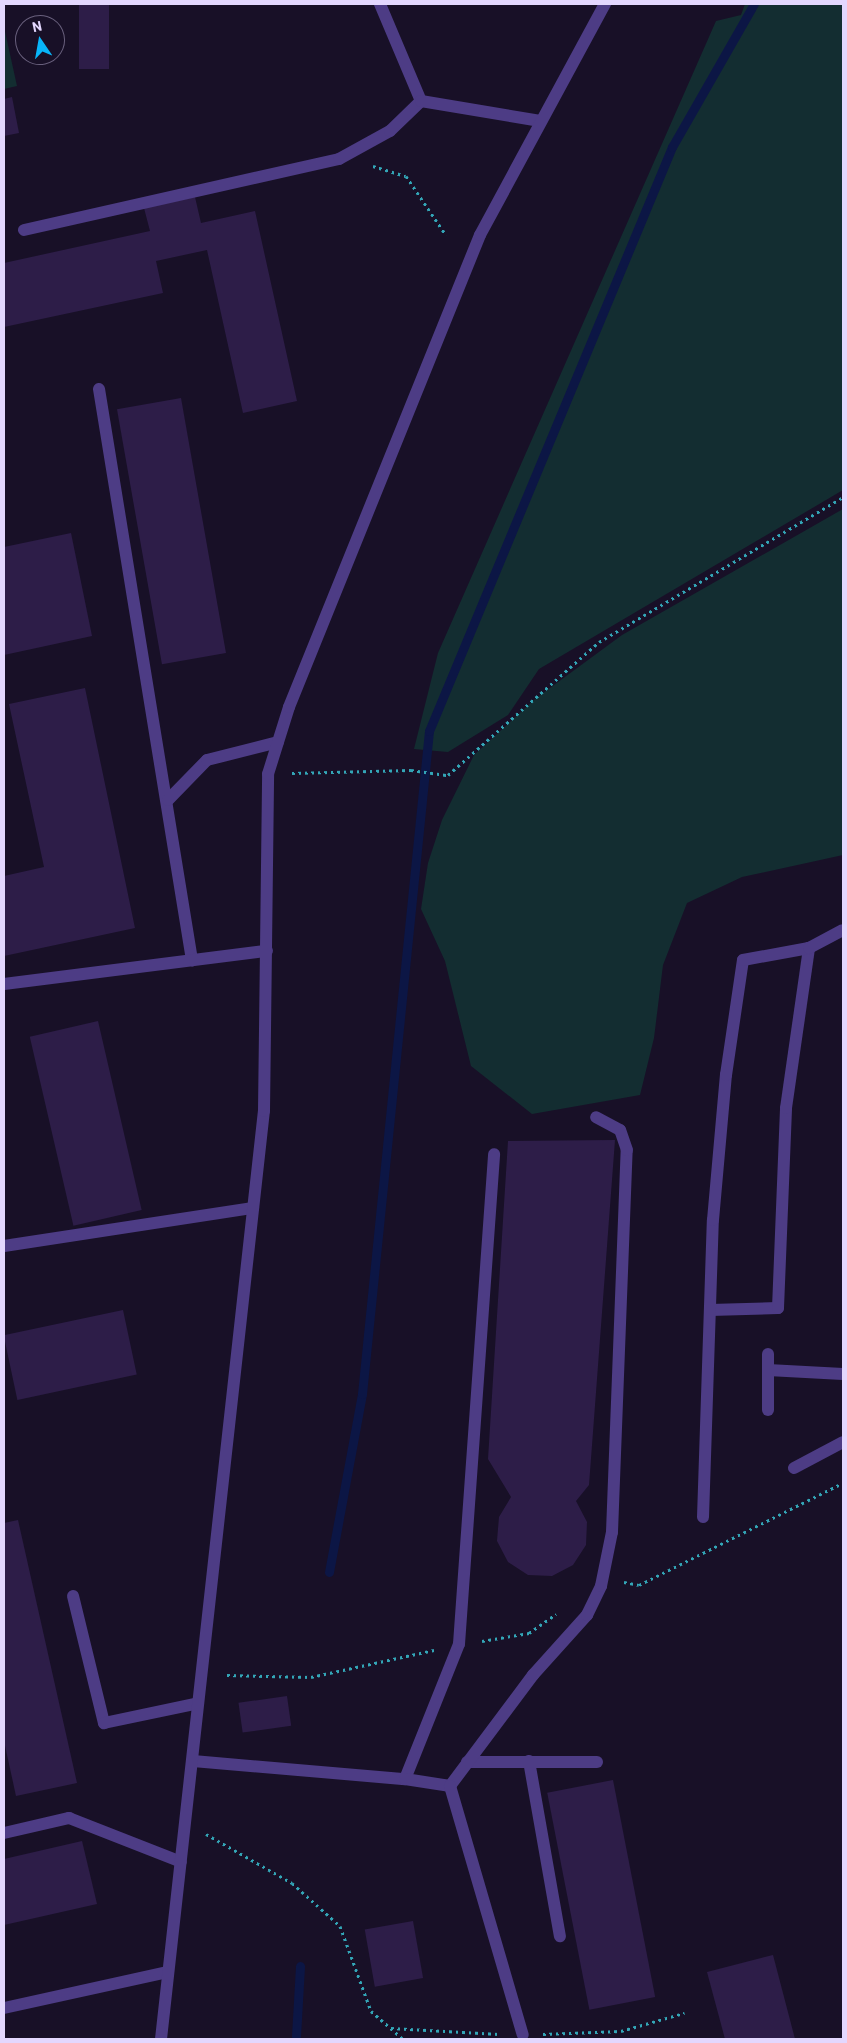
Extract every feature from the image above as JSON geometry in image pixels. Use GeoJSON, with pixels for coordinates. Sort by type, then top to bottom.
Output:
{"type":"FeatureCollection","features":[{"type":"Feature","properties":{"kind":"street"},"geometry":{"type":"LineString","coordinates":[[380,4],[421,101]]}},
{"type":"Feature","properties":{"kind":"street"},"geometry":{"type":"LineString","coordinates":[[160,2039],[193,1761],[195,1704],[264,1111],[268,774],[278,742],[480,235],[605,4]]}},
{"type":"Feature","properties":{"kind":"street"},"geometry":{"type":"LineString","coordinates":[[421,101],[540,121]]}},
{"type":"Feature","properties":{"kind":"street"},"geometry":{"type":"LineString","coordinates":[[24,230],[348,154],[390,132],[421,101]]}},
{"type":"Feature","properties":{"kind":"street"},"geometry":{"type":"LineString","coordinates":[[100,389],[168,800],[192,960]]}},
{"type":"Feature","properties":{"kind":"street"},"geometry":{"type":"LineString","coordinates":[[168,800],[207,760],[278,742]]}},
{"type":"Feature","properties":{"kind":"street"},"geometry":{"type":"LineString","coordinates":[[703,1516],[710,1310],[726,1075],[743,960],[808,948],[843,930]]}},
{"type":"Feature","properties":{"kind":"street"},"geometry":{"type":"LineString","coordinates":[[710,1310],[778,1308],[786,1108],[808,948]]}},
{"type":"Feature","properties":{"kind":"street"},"geometry":{"type":"LineString","coordinates":[[4,984],[267,951]]}},
{"type":"Feature","properties":{"kind":"street"},"geometry":{"type":"LineString","coordinates":[[450,1786],[533,1675],[587,1615],[601,1586],[610,1541],[627,1150],[620,1130],[596,1117]]}},
{"type":"Feature","properties":{"kind":"street"},"geometry":{"type":"LineString","coordinates":[[405,1779],[459,1644],[494,1154]]}},
{"type":"Feature","properties":{"kind":"street"},"geometry":{"type":"LineString","coordinates":[[4,1246],[253,1208]]}},
{"type":"Feature","properties":{"kind":"street"},"geometry":{"type":"LineString","coordinates":[[768,1354],[768,1410]]}},
{"type":"Feature","properties":{"kind":"street"},"geometry":{"type":"LineString","coordinates":[[768,1370],[843,1374]]}},
{"type":"Feature","properties":{"kind":"street"},"geometry":{"type":"LineString","coordinates":[[794,1468],[843,1442]]}},
{"type":"Feature","properties":{"kind":"street"},"geometry":{"type":"LineString","coordinates":[[73,1596],[104,1723],[195,1704]]}},
{"type":"Feature","properties":{"kind":"street"},"geometry":{"type":"LineString","coordinates":[[193,1761],[405,1779],[450,1786]]}},
{"type":"Feature","properties":{"kind":"street"},"geometry":{"type":"LineString","coordinates":[[529,1761],[560,1936]]}},
{"type":"Feature","properties":{"kind":"street"},"geometry":{"type":"LineString","coordinates":[[467,1762],[597,1762]]}},
{"type":"Feature","properties":{"kind":"street"},"geometry":{"type":"LineString","coordinates":[[450,1786],[523,2035]]}},
{"type":"Feature","properties":{"kind":"street"},"geometry":{"type":"LineString","coordinates":[[4,1833],[69,1818],[181,1862]]}},
{"type":"Feature","properties":{"kind":"street"},"geometry":{"type":"LineString","coordinates":[[4,2008],[168,1972]]}},
{"type":"Feature","properties":{"kind":"path"},"geometry":{"type":"LineString","coordinates":[[348,154],[406,176],[446,235]]}},
{"type":"Feature","properties":{"kind":"path"},"geometry":{"type":"LineString","coordinates":[[291,773],[411,770],[448,775],[599,642],[843,497]]}},
{"type":"Feature","properties":{"kind":"path"},"geometry":{"type":"LineString","coordinates":[[618,1581],[639,1584],[843,1483]]}},
{"type":"Feature","properties":{"kind":"path"},"geometry":{"type":"LineString","coordinates":[[227,1675],[311,1677],[459,1644],[512,1637],[540,1626]]}},
{"type":"Feature","properties":{"kind":"path"},"geometry":{"type":"LineString","coordinates":[[186,1822],[292,1883],[340,1926],[371,2011],[403,2039]]}},
{"type":"Feature","properties":{"kind":"green space"},"geometry":{"type":"Polygon","coordinates":[[[745,4],[843,4],[843,490],[539,669],[508,715],[448,752],[414,749],[438,653],[716,21],[741,15],[745,4]]]}},
{"type":"Feature","properties":{"kind":"green space"},"geometry":{"type":"Polygon","coordinates":[[[4,27],[17,86],[4,89],[4,27]]]}},
{"type":"Feature","properties":{"kind":"green space"},"geometry":{"type":"Polygon","coordinates":[[[843,509],[843,855],[742,877],[687,903],[663,965],[654,1038],[640,1095],[532,1114],[471,1066],[445,961],[421,909],[428,863],[442,820],[474,755],[535,699],[622,635],[843,509]]]}},
{"type":"Feature","properties":{"kind":"building"},"geometry":{"type":"Polygon","coordinates":[[[79,4],[109,4],[109,69],[79,69],[79,4]]]}},
{"type":"Feature","properties":{"kind":"building"},"geometry":{"type":"Polygon","coordinates":[[[12,97],[19,133],[4,136],[4,99],[12,97]]]}},
{"type":"Feature","properties":{"kind":"building"},"geometry":{"type":"Polygon","coordinates":[[[195,197],[201,223],[255,211],[297,401],[243,413],[207,250],[156,261],[163,293],[4,327],[4,263],[150,231],[144,208],[195,197]]]}},
{"type":"Feature","properties":{"kind":"building"},"geometry":{"type":"Polygon","coordinates":[[[181,398],[226,653],[162,664],[117,409],[181,398]]]}},
{"type":"Feature","properties":{"kind":"building"},"geometry":{"type":"Polygon","coordinates":[[[71,533],[92,636],[4,655],[4,547],[71,533]]]}},
{"type":"Feature","properties":{"kind":"building"},"geometry":{"type":"Polygon","coordinates":[[[85,688],[135,928],[4,956],[4,876],[44,867],[9,704],[85,688]]]}},
{"type":"Feature","properties":{"kind":"building"},"geometry":{"type":"Polygon","coordinates":[[[98,1021],[142,1210],[73,1226],[30,1037],[98,1021]]]}},
{"type":"Feature","properties":{"kind":"building"},"geometry":{"type":"Polygon","coordinates":[[[615,1140],[589,1485],[576,1501],[587,1522],[586,1545],[573,1565],[552,1576],[528,1575],[508,1562],[497,1541],[499,1517],[511,1497],[488,1459],[508,1141],[615,1140]]]}},
{"type":"Feature","properties":{"kind":"building"},"geometry":{"type":"Polygon","coordinates":[[[123,1310],[137,1375],[17,1400],[4,1335],[123,1310]]]}},
{"type":"Feature","properties":{"kind":"building"},"geometry":{"type":"Polygon","coordinates":[[[18,1520],[77,1783],[16,1796],[4,1741],[4,1523],[18,1520]]]}},
{"type":"Feature","properties":{"kind":"building"},"geometry":{"type":"Polygon","coordinates":[[[287,1696],[291,1726],[243,1733],[238,1703],[287,1696]]]}},
{"type":"Feature","properties":{"kind":"building"},"geometry":{"type":"Polygon","coordinates":[[[613,1780],[655,1997],[589,2010],[547,1793],[613,1780]]]}},
{"type":"Feature","properties":{"kind":"building"},"geometry":{"type":"Polygon","coordinates":[[[82,1841],[97,1904],[4,1925],[4,1859],[82,1841]]]}},
{"type":"Feature","properties":{"kind":"building"},"geometry":{"type":"Polygon","coordinates":[[[413,1921],[423,1978],[375,1987],[365,1930],[413,1921]]]}},
{"type":"Feature","properties":{"kind":"building"},"geometry":{"type":"Polygon","coordinates":[[[773,1955],[795,2039],[725,2039],[707,1972],[773,1955]]]}},
{"type":"Feature","properties":{"kind":"waterway"},"geometry":{"type":"LineString","coordinates":[[329,1572],[362,1394],[429,731],[672,147],[754,4]]}},
{"type":"Feature","properties":{"kind":"waterway"},"geometry":{"type":"LineString","coordinates":[[296,2036],[300,1966]]}}]}
